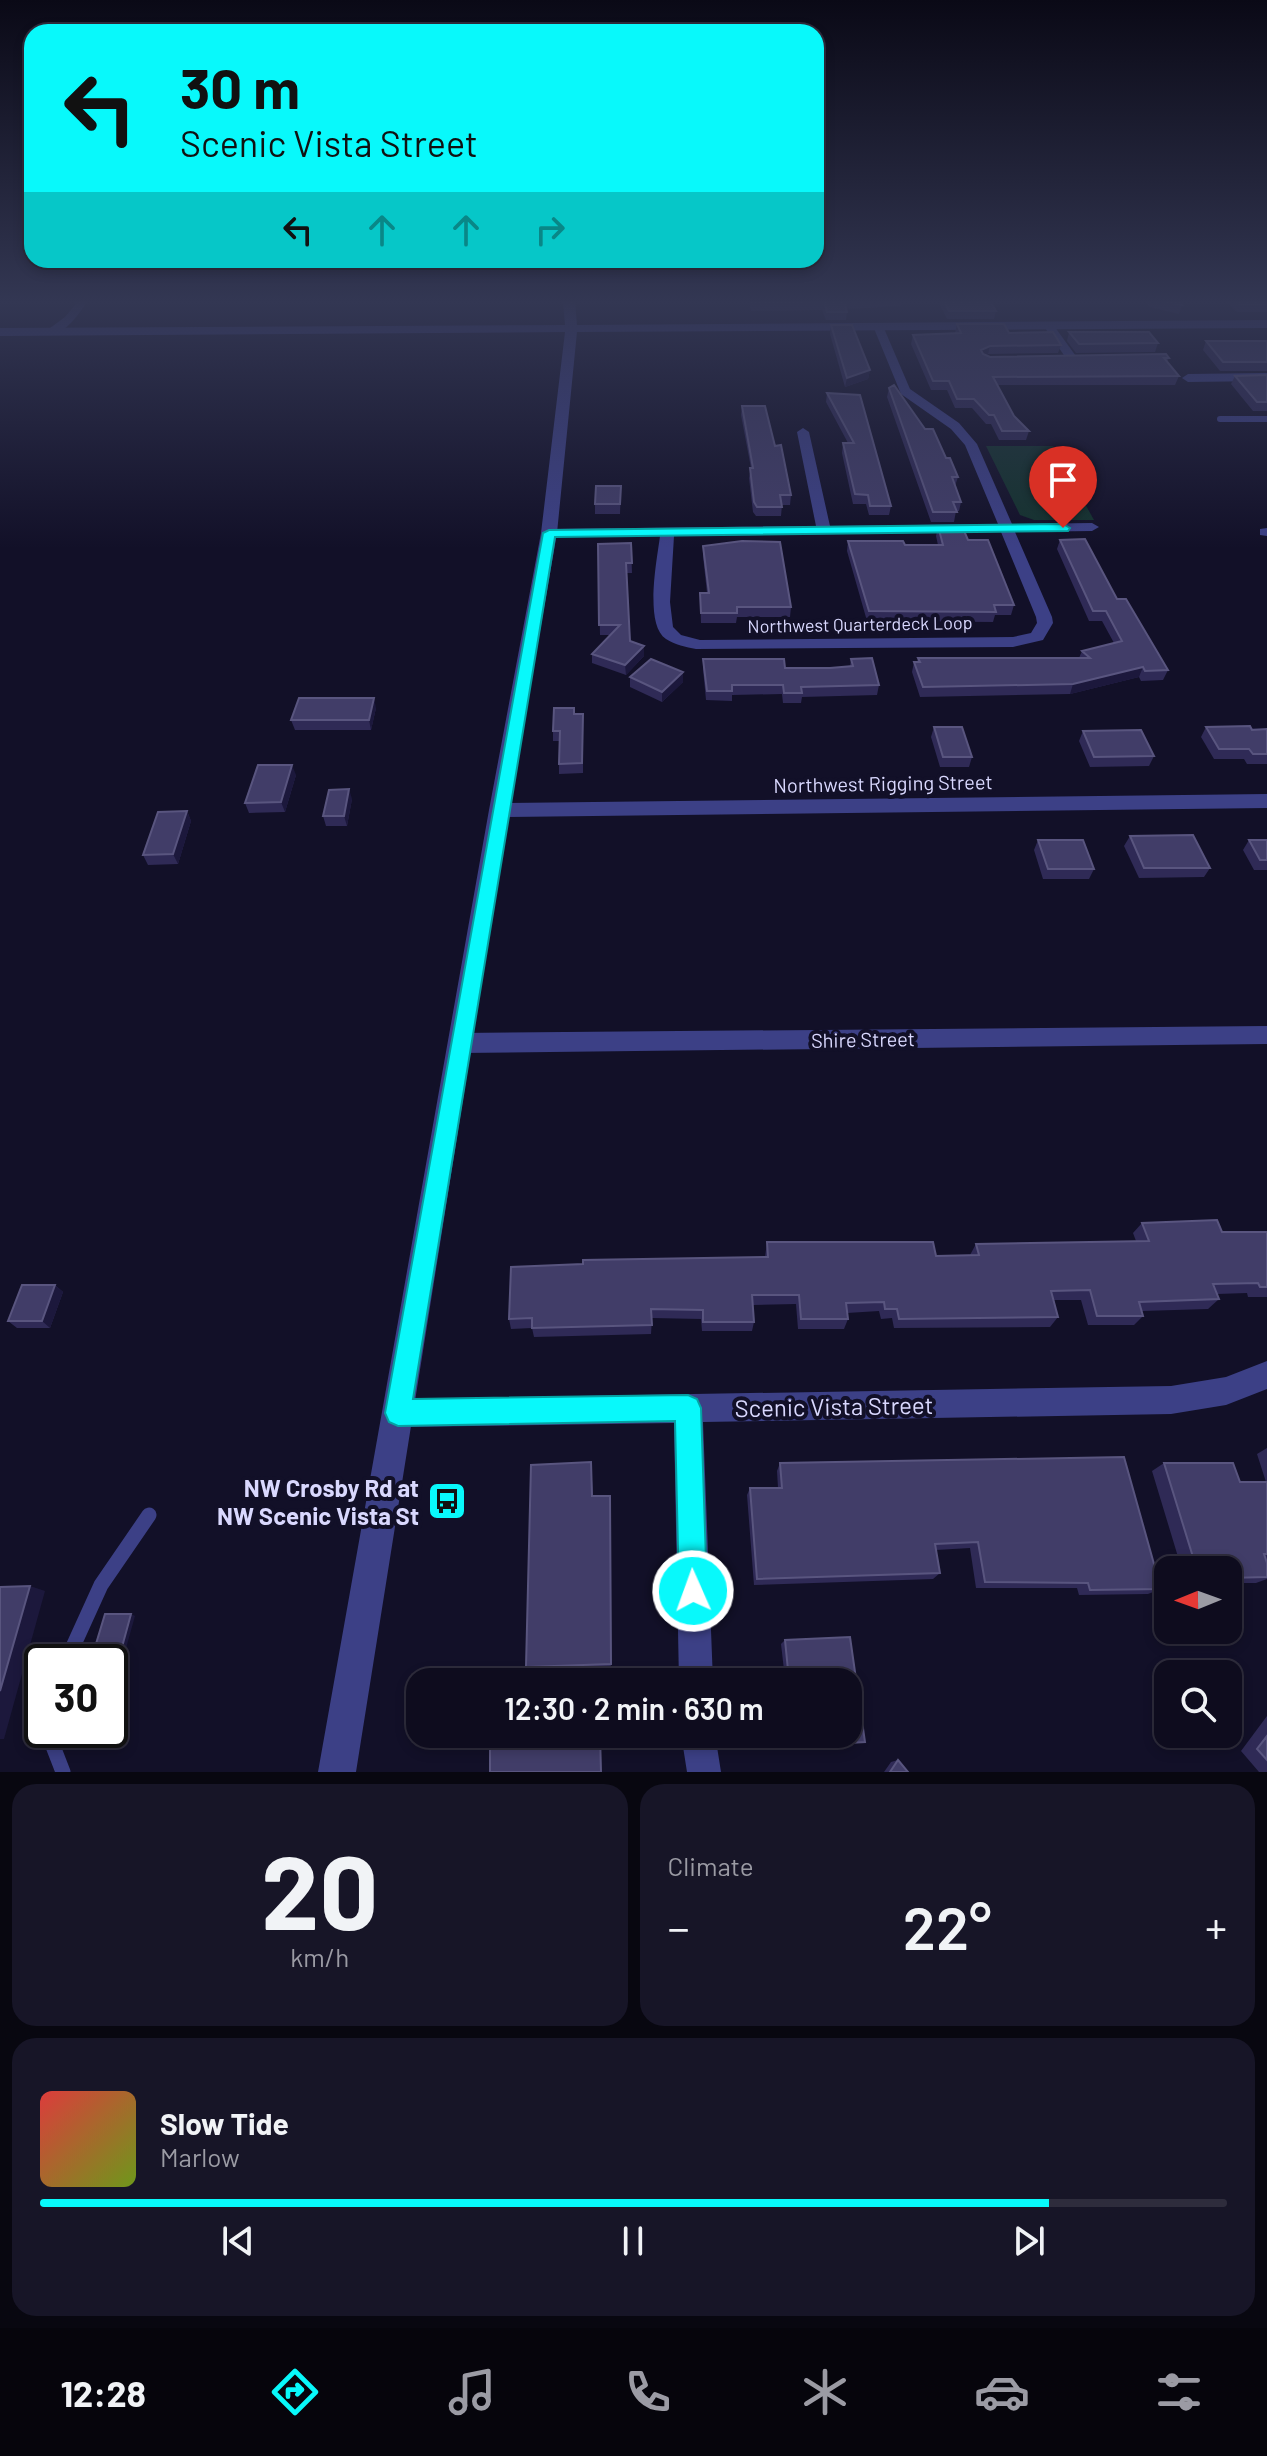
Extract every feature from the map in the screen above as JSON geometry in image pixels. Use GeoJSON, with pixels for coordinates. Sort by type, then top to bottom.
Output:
{"type":"FeatureCollection","features":[{"type":"Feature","properties":{"kind":"street"},"geometry":{"type":"LineString","coordinates":[[337,1772],[499,810],[549,533],[565,384]]}},
{"type":"Feature","properties":{"kind":"street"},"geometry":{"type":"LineString","coordinates":[[902,384],[905,391],[955,426],[971,444],[1006,529]]}},
{"type":"Feature","properties":{"kind":"street"},"geometry":{"type":"LineString","coordinates":[[803,432],[824,530]]}},
{"type":"Feature","properties":{"kind":"street"},"geometry":{"type":"LineString","coordinates":[[549,533],[1092,527]]}},
{"type":"Feature","properties":{"kind":"street","name":"Northwest Quarterdeck Loop"},"geometry":{"type":"LineString","coordinates":[[667,532],[662,618],[669,634],[684,641],[700,645],[1025,641],[1037,637],[1045,623],[1006,529]]}},
{"type":"Feature","properties":{"kind":"street","name":"Northwest Rigging Street"},"geometry":{"type":"LineString","coordinates":[[499,810],[1267,801]]}},
{"type":"Feature","properties":{"kind":"street","name":"Shire Street"},"geometry":{"type":"LineString","coordinates":[[460,1043],[1267,1035]]}},
{"type":"Feature","properties":{"kind":"street","name":"Scenic Vista Street"},"geometry":{"type":"LineString","coordinates":[[398,1413],[1171,1400],[1226,1391],[1267,1375]]}},
{"type":"Feature","properties":{"kind":"street"},"geometry":{"type":"LineString","coordinates":[[688,1408],[696,1668]]}},
{"type":"Feature","properties":{"kind":"street"},"geometry":{"type":"LineString","coordinates":[[700,1748],[704,1772]]}},
{"type":"Feature","properties":{"kind":"lane"},"geometry":{"type":"LineString","coordinates":[[1220,419],[1267,419]]}},
{"type":"Feature","properties":{"kind":"lane"},"geometry":{"type":"LineString","coordinates":[[74,1644],[95,1595],[122,1549],[149,1515]]}},
{"type":"Feature","properties":{"kind":"lane"},"geometry":{"type":"LineString","coordinates":[[54,1748],[63,1772]]}},
{"type":"Feature","properties":{"kind":"green space"},"geometry":{"type":"Polygon","coordinates":[[[986,446],[1053,446],[1094,520],[1034,520],[1020,515],[986,446]]]}},
{"type":"Feature","properties":{"kind":"building"},"geometry":{"type":"Polygon","coordinates":[[[950,384],[997,384],[1014,416],[1029,431],[1002,431],[994,415],[989,415],[974,399],[957,399],[950,384]]]}},
{"type":"Feature","properties":{"kind":"building"},"geometry":{"type":"Polygon","coordinates":[[[1242,384],[1267,384],[1267,402],[1257,402],[1242,384]]]}},
{"type":"Feature","properties":{"kind":"building"},"geometry":{"type":"Polygon","coordinates":[[[894,385],[925,429],[933,429],[946,458],[950,458],[958,477],[952,477],[961,502],[953,502],[957,512],[933,512],[889,388],[894,385]]]}},
{"type":"Feature","properties":{"kind":"building"},"geometry":{"type":"Polygon","coordinates":[[[827,393],[860,395],[891,506],[870,506],[868,495],[855,494],[843,443],[854,443],[827,393]]]}},
{"type":"Feature","properties":{"kind":"building"},"geometry":{"type":"Polygon","coordinates":[[[742,406],[765,406],[775,446],[781,445],[791,495],[780,495],[782,507],[757,507],[754,502],[750,468],[753,468],[742,406]]]}},
{"type":"Feature","properties":{"kind":"building"},"geometry":{"type":"Polygon","coordinates":[[[596,486],[621,486],[620,504],[595,504],[596,486]]]}},
{"type":"Feature","properties":{"kind":"building"},"geometry":{"type":"Polygon","coordinates":[[[938,526],[962,526],[968,540],[988,540],[1014,605],[994,605],[996,612],[869,611],[848,541],[943,545],[938,526]]]}},
{"type":"Feature","properties":{"kind":"building"},"geometry":{"type":"Polygon","coordinates":[[[1085,539],[1117,599],[1126,599],[1168,670],[1145,671],[1143,667],[1073,684],[923,687],[914,662],[920,662],[918,658],[1090,658],[1082,651],[1122,641],[1106,611],[1093,611],[1060,540],[1085,539]]]}},
{"type":"Feature","properties":{"kind":"building"},"geometry":{"type":"Polygon","coordinates":[[[742,541],[780,542],[791,607],[737,607],[737,613],[701,613],[700,593],[709,593],[703,546],[742,541]]]}},
{"type":"Feature","properties":{"kind":"building"},"geometry":{"type":"Polygon","coordinates":[[[631,543],[632,563],[626,563],[630,641],[644,646],[625,665],[592,654],[620,625],[599,625],[598,544],[631,543]]]}},
{"type":"Feature","properties":{"kind":"building"},"geometry":{"type":"Polygon","coordinates":[[[872,658],[879,685],[801,687],[802,693],[784,693],[783,685],[732,685],[732,691],[707,691],[703,659],[784,659],[785,668],[830,668],[853,666],[851,659],[872,658]]]}},
{"type":"Feature","properties":{"kind":"building"},"geometry":{"type":"Polygon","coordinates":[[[651,659],[683,672],[662,692],[630,677],[651,659]]]}},
{"type":"Feature","properties":{"kind":"building"},"geometry":{"type":"Polygon","coordinates":[[[299,698],[374,698],[369,720],[291,720],[299,698]]]}},
{"type":"Feature","properties":{"kind":"building"},"geometry":{"type":"Polygon","coordinates":[[[554,708],[574,708],[574,714],[583,714],[582,763],[559,764],[560,731],[553,731],[554,708]]]}},
{"type":"Feature","properties":{"kind":"building"},"geometry":{"type":"Polygon","coordinates":[[[1250,726],[1252,730],[1267,729],[1267,754],[1253,754],[1249,749],[1219,749],[1206,727],[1250,726]]]}},
{"type":"Feature","properties":{"kind":"building"},"geometry":{"type":"Polygon","coordinates":[[[934,727],[962,727],[972,757],[943,757],[934,727]]]}},
{"type":"Feature","properties":{"kind":"building"},"geometry":{"type":"Polygon","coordinates":[[[1141,730],[1154,756],[1094,757],[1083,731],[1141,730]]]}},
{"type":"Feature","properties":{"kind":"building"},"geometry":{"type":"Polygon","coordinates":[[[258,765],[292,765],[281,802],[245,803],[258,765]]]}},
{"type":"Feature","properties":{"kind":"building"},"geometry":{"type":"Polygon","coordinates":[[[349,789],[344,816],[323,816],[329,790],[349,789]]]}},
{"type":"Feature","properties":{"kind":"building"},"geometry":{"type":"Polygon","coordinates":[[[187,811],[173,854],[143,855],[158,812],[187,811]]]}},
{"type":"Feature","properties":{"kind":"building"},"geometry":{"type":"Polygon","coordinates":[[[1193,835],[1210,868],[1144,868],[1130,836],[1193,835]]]}},
{"type":"Feature","properties":{"kind":"building"},"geometry":{"type":"Polygon","coordinates":[[[1038,840],[1083,840],[1094,869],[1048,869],[1038,840]]]}},
{"type":"Feature","properties":{"kind":"building"},"geometry":{"type":"Polygon","coordinates":[[[1249,840],[1267,840],[1267,860],[1260,860],[1249,840]]]}},
{"type":"Feature","properties":{"kind":"building"},"geometry":{"type":"Polygon","coordinates":[[[1217,1220],[1222,1232],[1267,1232],[1267,1287],[1260,1287],[1258,1283],[1213,1284],[1219,1299],[1139,1302],[1143,1316],[1097,1316],[1090,1290],[1051,1291],[1058,1317],[899,1319],[897,1309],[885,1309],[884,1302],[846,1303],[848,1319],[801,1319],[799,1295],[752,1295],[754,1322],[703,1322],[703,1310],[651,1309],[652,1325],[532,1328],[532,1318],[509,1319],[511,1267],[583,1264],[583,1260],[768,1257],[767,1242],[933,1242],[936,1256],[979,1255],[976,1244],[1149,1241],[1142,1223],[1217,1220]]]}},
{"type":"Feature","properties":{"kind":"building"},"geometry":{"type":"Polygon","coordinates":[[[22,1285],[55,1285],[42,1321],[8,1321],[22,1285]]]}},
{"type":"Feature","properties":{"kind":"building"},"geometry":{"type":"Polygon","coordinates":[[[1124,1457],[1154,1564],[1154,1589],[1090,1590],[1088,1583],[985,1582],[978,1542],[935,1544],[940,1573],[757,1579],[750,1488],[782,1488],[780,1463],[1124,1457]]]}},
{"type":"Feature","properties":{"kind":"building"},"geometry":{"type":"Polygon","coordinates":[[[591,1462],[592,1496],[610,1496],[611,1664],[526,1667],[531,1465],[591,1462]]]}},
{"type":"Feature","properties":{"kind":"building"},"geometry":{"type":"Polygon","coordinates":[[[1164,1463],[1233,1463],[1240,1482],[1267,1482],[1267,1554],[1264,1554],[1267,1577],[1242,1578],[1242,1556],[1193,1556],[1164,1463]]]}},
{"type":"Feature","properties":{"kind":"building"},"geometry":{"type":"Polygon","coordinates":[[[30,1586],[0,1691],[0,1587],[30,1586]]]}},
{"type":"Feature","properties":{"kind":"building"},"geometry":{"type":"Polygon","coordinates":[[[105,1614],[131,1614],[123,1644],[96,1644],[105,1614]]]}},
{"type":"Feature","properties":{"kind":"building"},"geometry":{"type":"Polygon","coordinates":[[[850,1637],[854,1668],[788,1668],[785,1640],[850,1637]]]}},
{"type":"Feature","properties":{"kind":"building"},"geometry":{"type":"Polygon","coordinates":[[[1267,1736],[1267,1760],[1257,1749],[1267,1736]]]}},
{"type":"Feature","properties":{"kind":"building"},"geometry":{"type":"Polygon","coordinates":[[[490,1748],[600,1748],[601,1772],[490,1772],[490,1748]]]}},
{"type":"Feature","properties":{"kind":"building"},"geometry":{"type":"Polygon","coordinates":[[[898,1760],[908,1772],[890,1772],[898,1760]]]}},
{"type":"Feature","properties":{"kind":"place","name":"NW Crosby Rd at NW Scenic Vista St"},"geometry":{"type":"Point","coordinates":[447,1501]}},
{"type":"Feature","properties":{"kind":"route"},"geometry":{"type":"LineString","coordinates":[[693,1591],[688,1408],[398,1413],[549,533],[1063,528]]}}]}
